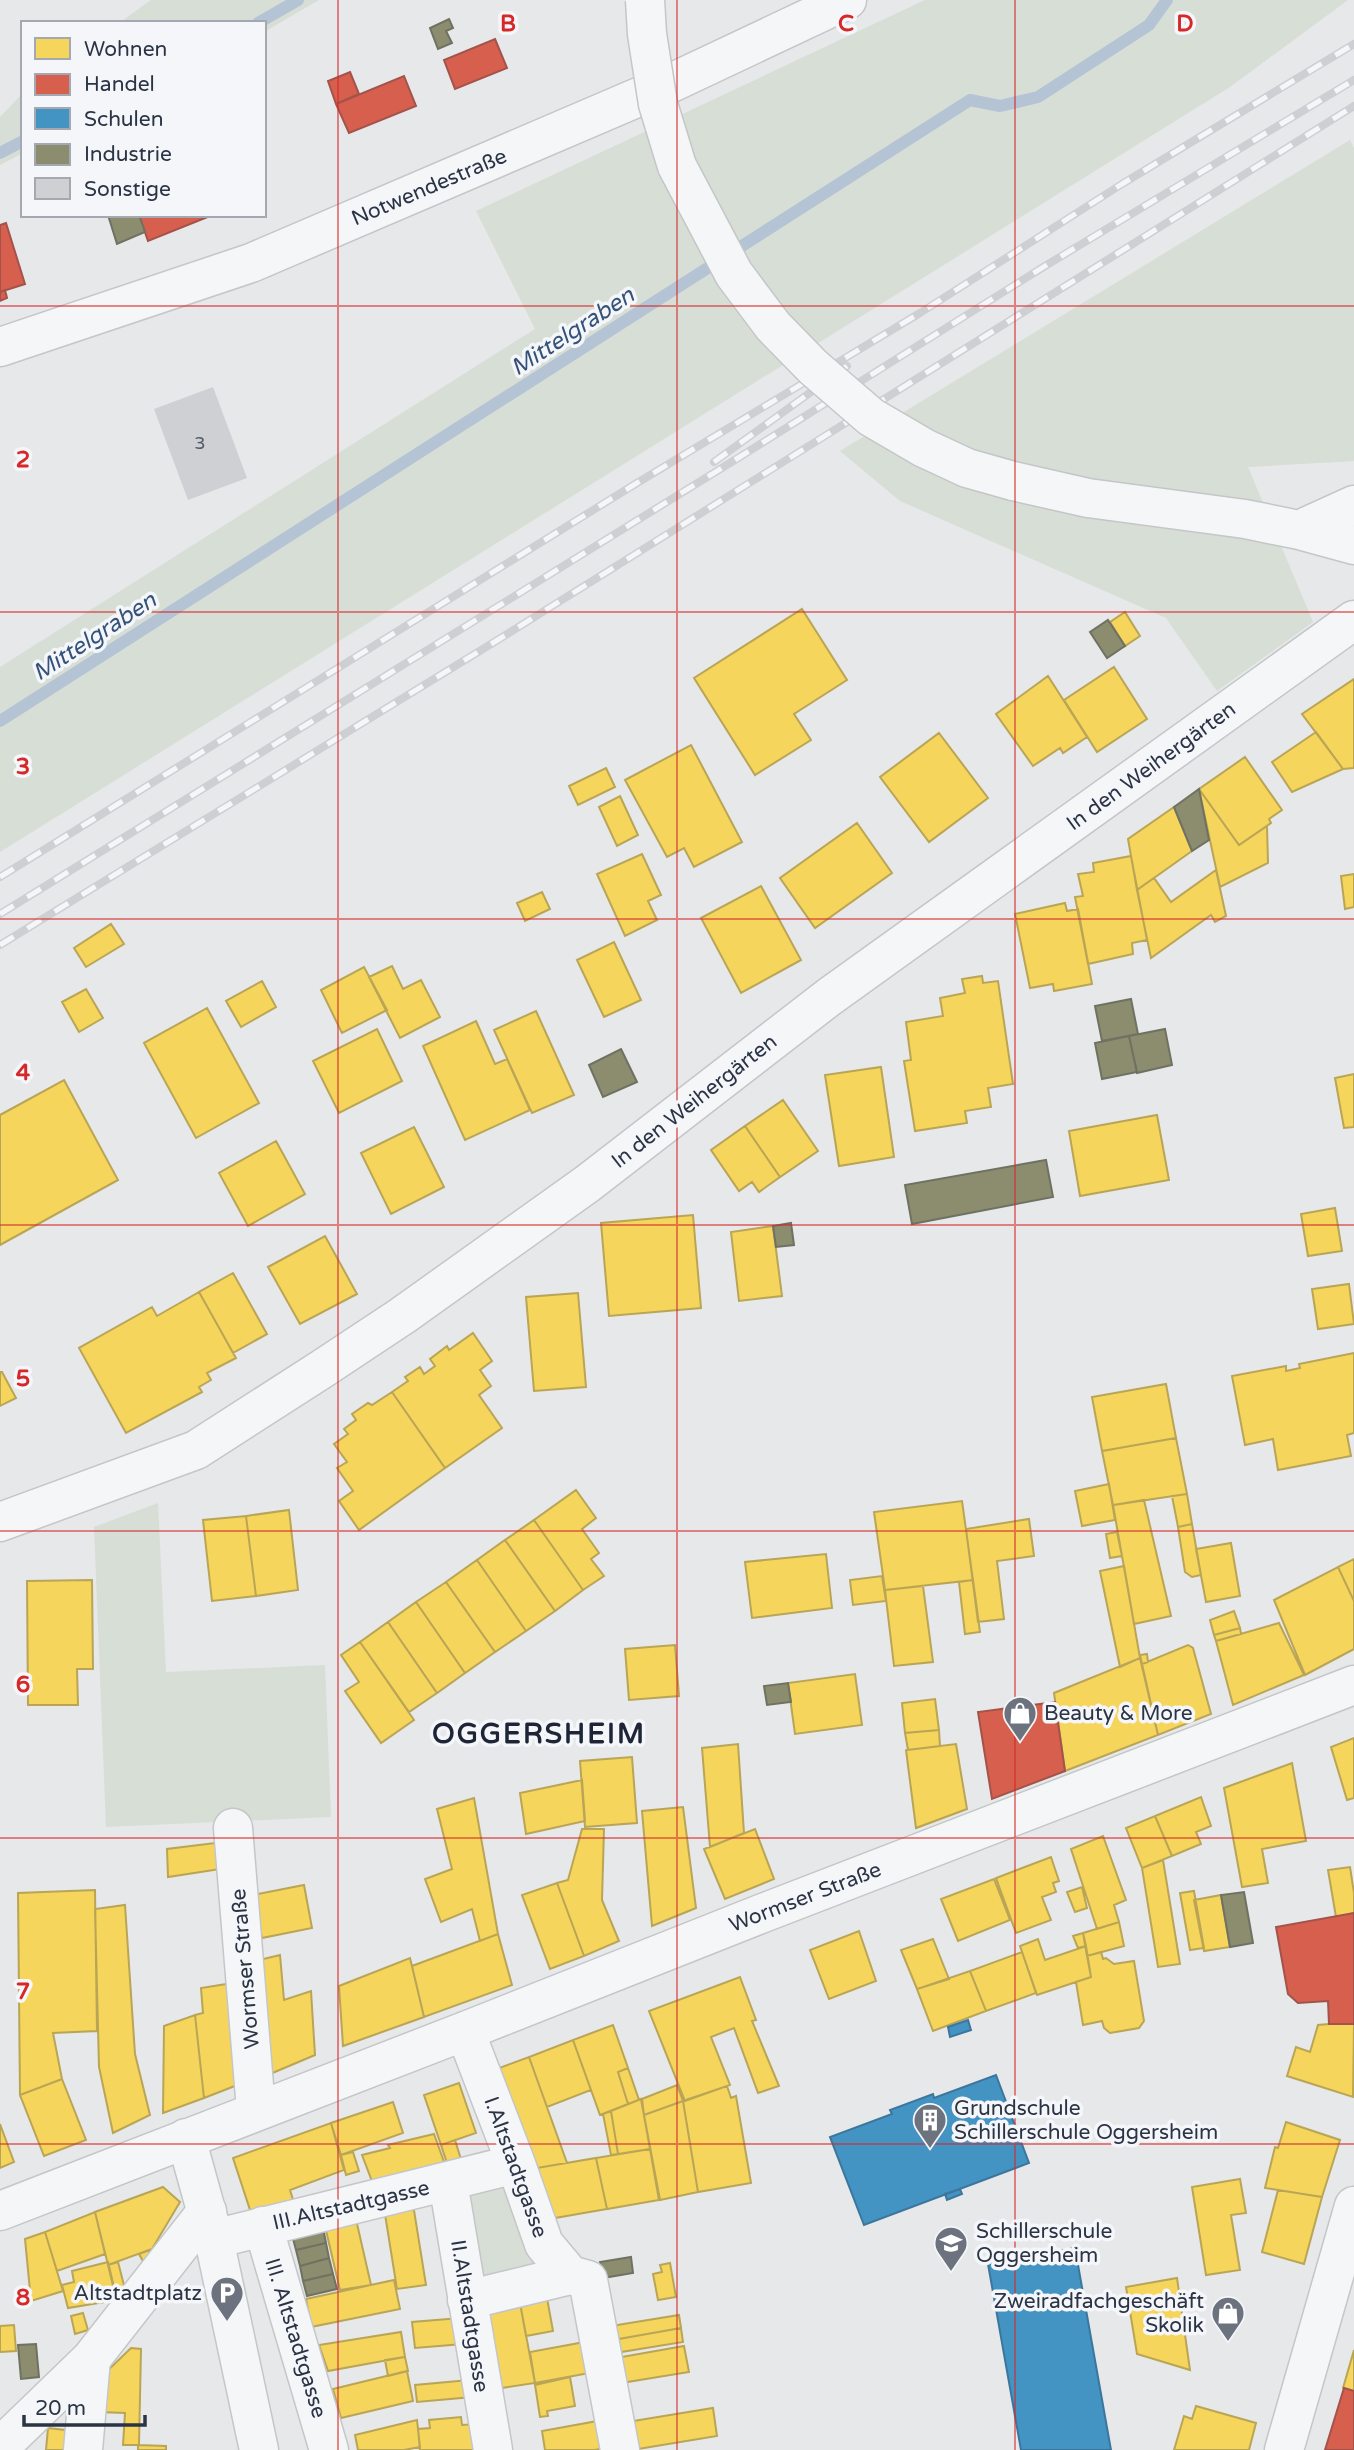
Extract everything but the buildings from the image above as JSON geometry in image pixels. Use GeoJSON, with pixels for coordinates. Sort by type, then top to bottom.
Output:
{"type":"FeatureCollection","features":[{"type":"Feature","properties":{"kind":"street"},"geometry":{"type":"LineString","coordinates":[[645,0],[647,34],[658,104],[677,166],[698,209],[734,274],[774,326],[813,367],[871,417],[924,448],[967,468],[1013,481],[1088,498],[1245,519],[1354,545]]}},
{"type":"Feature","properties":{"kind":"street","name":"Notwendestraße"},"geometry":{"type":"LineString","coordinates":[[0,348],[251,264],[668,84],[847,0]]}},
{"type":"Feature","properties":{"kind":"street"},"geometry":{"type":"LineString","coordinates":[[1299,530],[1354,505]]}},
{"type":"Feature","properties":{"kind":"street","name":"In den Weihergärten"},"geometry":{"type":"LineString","coordinates":[[0,1522],[196,1450],[345,1354],[587,1184],[829,997],[1354,620]]}},
{"type":"Feature","properties":{"kind":"street","name":"Wormser Straße"},"geometry":{"type":"LineString","coordinates":[[0,2211],[1354,1685]]}},
{"type":"Feature","properties":{"kind":"street","name":"Wormser Straße"},"geometry":{"type":"LineString","coordinates":[[233,1828],[256,2110]]}},
{"type":"Feature","properties":{"kind":"street","name":"I.Altstadtgasse"},"geometry":{"type":"LineString","coordinates":[[465,2031],[544,2244],[570,2275],[588,2280],[620,2450]]}},
{"type":"Feature","properties":{"kind":"street"},"geometry":{"type":"LineString","coordinates":[[186,2137],[211,2225],[259,2450]]}},
{"type":"Feature","properties":{"kind":"street","name":"III.Altstadtgasse"},"geometry":{"type":"LineString","coordinates":[[211,2225],[263,2226],[516,2164]]}},
{"type":"Feature","properties":{"kind":"street","name":"II.Altstadtgasse"},"geometry":{"type":"LineString","coordinates":[[448,2182],[493,2450]]}},
{"type":"Feature","properties":{"kind":"street"},"geometry":{"type":"LineString","coordinates":[[1283,2450],[1354,2206]]}},
{"type":"Feature","properties":{"kind":"street"},"geometry":{"type":"LineString","coordinates":[[0,2447],[91,2358],[211,2225]]}},
{"type":"Feature","properties":{"kind":"street","name":"III. Altstadtgasse"},"geometry":{"type":"LineString","coordinates":[[263,2226],[329,2450]]}},
{"type":"Feature","properties":{"kind":"street"},"geometry":{"type":"LineString","coordinates":[[467,2300],[570,2275]]}},
{"type":"Feature","properties":{"kind":"street"},"geometry":{"type":"LineString","coordinates":[[83,2450],[91,2358]]}},
{"type":"Feature","properties":{"kind":"shaded area"},"geometry":{"type":"Polygon","coordinates":[[[151,0],[319,0],[266,31],[266,21],[122,21],[151,0]]]}},
{"type":"Feature","properties":{"kind":"shaded area"},"geometry":{"type":"Polygon","coordinates":[[[925,0],[1348,0],[1230,87],[0,852],[0,667],[535,329],[476,211],[925,0]]]}},
{"type":"Feature","properties":{"kind":"shaded area"},"geometry":{"type":"Polygon","coordinates":[[[21,95],[21,154],[0,165],[0,117],[21,95]]]}},
{"type":"Feature","properties":{"kind":"shaded area"},"geometry":{"type":"Polygon","coordinates":[[[1350,140],[1354,148],[1354,461],[1248,467],[1313,622],[1217,691],[1166,618],[900,501],[840,451],[1350,140]]]}},
{"type":"Feature","properties":{"kind":"shaded area"},"geometry":{"type":"Polygon","coordinates":[[[158,1503],[166,1672],[325,1665],[331,1817],[106,1827],[94,1527],[158,1503]]]}},
{"type":"Feature","properties":{"kind":"shaded area"},"geometry":{"type":"Polygon","coordinates":[[[516,2164],[570,2275],[467,2300],[448,2182],[516,2164]]]}},
{"type":"Feature","properties":{"kind":"waterway"},"geometry":{"type":"LineString","coordinates":[[261,21],[298,0]]}},
{"type":"Feature","properties":{"kind":"waterway","name":"Mittelgraben"},"geometry":{"type":"LineString","coordinates":[[0,721],[970,100],[1000,106],[1038,97],[1149,25],[1167,0]]}},
{"type":"Feature","properties":{"kind":"waterway"},"geometry":{"type":"LineString","coordinates":[[0,153],[21,142]]}},
{"type":"Feature","properties":{"kind":"railway"},"geometry":{"type":"LineString","coordinates":[[0,877],[632,486],[920,313],[1122,184],[1354,44]]}},
{"type":"Feature","properties":{"kind":"railway"},"geometry":{"type":"LineString","coordinates":[[0,914],[1045,266],[1354,80]]}},
{"type":"Feature","properties":{"kind":"railway"},"geometry":{"type":"LineString","coordinates":[[0,945],[496,641],[1354,106]]}},
{"type":"Feature","properties":{"kind":"railway"},"geometry":{"type":"LineString","coordinates":[[714,462],[847,366]]}},
{"type":"Feature","properties":{"kind":"place","name":"Beauty & More"},"geometry":{"type":"Point","coordinates":[1020,1743]}},
{"type":"Feature","properties":{"kind":"place","name":"Grundschule Schillerschule Oggersheim"},"geometry":{"type":"Point","coordinates":[930,2150]}},
{"type":"Feature","properties":{"kind":"place","name":"Schillerschule Oggersheim"},"geometry":{"type":"Point","coordinates":[951,2273]}},
{"type":"Feature","properties":{"kind":"place","name":"Altstadtplatz"},"geometry":{"type":"Point","coordinates":[227,2323]}},
{"type":"Feature","properties":{"kind":"place","name":"Zweiradfachgeschäft Skolik"},"geometry":{"type":"Point","coordinates":[1228,2343]}},
{"type":"Feature","properties":{"kind":"district","name":"OGGERSHEIM"},"geometry":{"type":"Point","coordinates":[539,1733]}}]}
